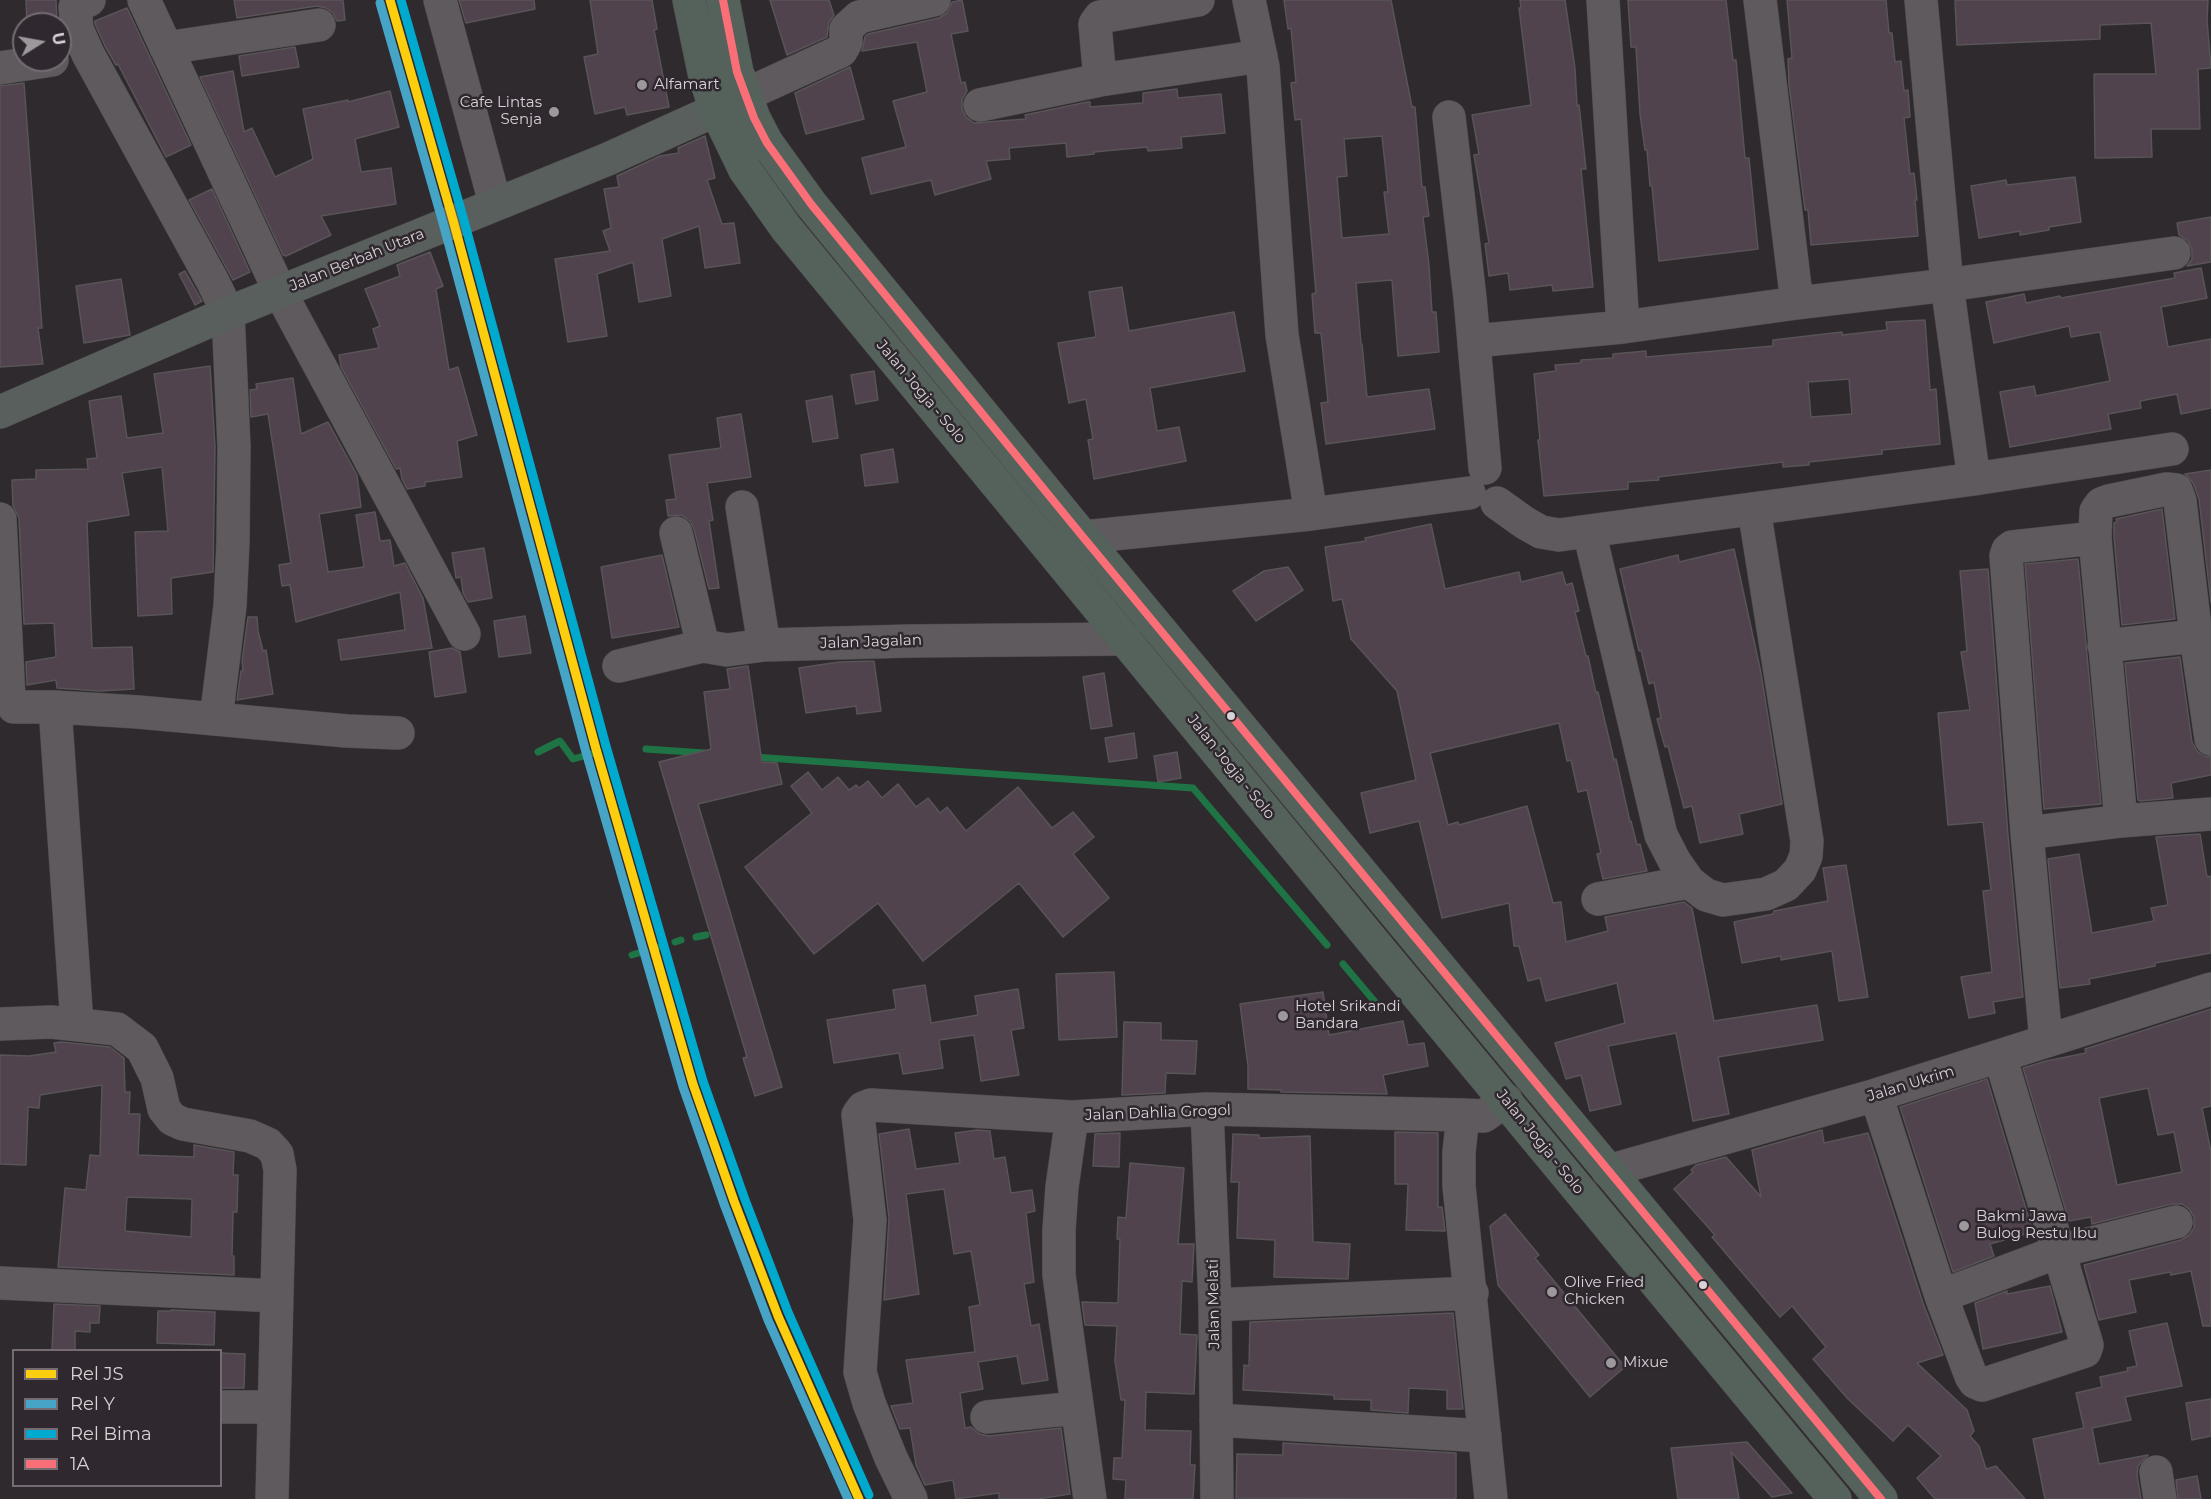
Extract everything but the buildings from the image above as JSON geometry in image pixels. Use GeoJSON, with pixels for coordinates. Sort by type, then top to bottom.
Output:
{"type":"FeatureCollection","features":[{"type":"Feature","properties":{"kind":"highway","name":"Jalan Jogja - Solo"},"geometry":{"type":"LineString","coordinates":[[689,0],[705,77],[716,110],[746,170],[786,228],[1835,1499]]}},
{"type":"Feature","properties":{"kind":"highway"},"geometry":{"type":"LineString","coordinates":[[723,0],[737,72],[745,95],[767,143],[811,204],[1083,537],[1881,1499]]}},
{"type":"Feature","properties":{"kind":"highway"},"geometry":{"type":"LineString","coordinates":[[1366,933],[1392,910]]}},
{"type":"Feature","properties":{"kind":"main road","name":"Jalan Berbah Utara"},"geometry":{"type":"LineString","coordinates":[[0,412],[228,313],[608,159],[716,110]]}},
{"type":"Feature","properties":{"kind":"street"},"geometry":{"type":"LineString","coordinates":[[89,0],[75,7],[77,28],[74,57],[213,282],[228,313],[234,447],[233,541],[230,606],[216,719]]}},
{"type":"Feature","properties":{"kind":"street"},"geometry":{"type":"LineString","coordinates":[[144,0],[280,292],[464,634]]}},
{"type":"Feature","properties":{"kind":"street"},"geometry":{"type":"LineString","coordinates":[[440,0],[495,203]]}},
{"type":"Feature","properties":{"kind":"street"},"geometry":{"type":"LineString","coordinates":[[745,95],[841,51],[846,42],[846,29],[858,17],[934,0]]}},
{"type":"Feature","properties":{"kind":"street"},"geometry":{"type":"LineString","coordinates":[[1100,80],[1095,24],[1100,17],[1198,0]]}},
{"type":"Feature","properties":{"kind":"street"},"geometry":{"type":"LineString","coordinates":[[1250,0],[1261,56],[1282,336],[1311,514]]}},
{"type":"Feature","properties":{"kind":"street"},"geometry":{"type":"LineString","coordinates":[[1603,0],[1623,327]]}},
{"type":"Feature","properties":{"kind":"street"},"geometry":{"type":"LineString","coordinates":[[1760,0],[1797,303]]}},
{"type":"Feature","properties":{"kind":"street"},"geometry":{"type":"LineString","coordinates":[[1920,0],[1947,285],[1974,479]]}},
{"type":"Feature","properties":{"kind":"street"},"geometry":{"type":"LineString","coordinates":[[166,48],[319,25]]}},
{"type":"Feature","properties":{"kind":"street"},"geometry":{"type":"LineString","coordinates":[[980,105],[1100,80],[1261,56]]}},
{"type":"Feature","properties":{"kind":"street"},"geometry":{"type":"LineString","coordinates":[[1449,117],[1470,298],[1484,488],[1525,524],[1541,532],[1559,535],[1974,479],[2172,449]]}},
{"type":"Feature","properties":{"kind":"street"},"geometry":{"type":"LineString","coordinates":[[1473,341],[1623,327],[2174,254]]}},
{"type":"Feature","properties":{"kind":"street"},"geometry":{"type":"LineString","coordinates":[[1083,537],[1311,514],[1484,488]]}},
{"type":"Feature","properties":{"kind":"street"},"geometry":{"type":"LineString","coordinates":[[2121,821],[2095,538],[2096,511],[2101,504],[2167,489],[2176,490],[2180,501],[2211,739]]}},
{"type":"Feature","properties":{"kind":"street"},"geometry":{"type":"LineString","coordinates":[[742,507],[764,645]]}},
{"type":"Feature","properties":{"kind":"street"},"geometry":{"type":"LineString","coordinates":[[1589,531],[1661,835],[1689,882],[1706,895],[1723,900],[1766,894],[1786,885],[1800,870],[1806,856],[1807,841],[1754,509]]}},
{"type":"Feature","properties":{"kind":"street"},"geometry":{"type":"LineString","coordinates":[[0,519],[9,698],[14,707],[138,712],[347,731],[398,733]]}},
{"type":"Feature","properties":{"kind":"street"},"geometry":{"type":"LineString","coordinates":[[676,533],[703,646]]}},
{"type":"Feature","properties":{"kind":"street"},"geometry":{"type":"LineString","coordinates":[[2046,1041],[2006,556],[2012,547],[2095,538]]}},
{"type":"Feature","properties":{"kind":"street"},"geometry":{"type":"LineString","coordinates":[[2104,646],[2196,636]]}},
{"type":"Feature","properties":{"kind":"street","name":"Jalan Jagalan"},"geometry":{"type":"LineString","coordinates":[[619,666],[703,646],[727,650],[764,645],[910,640],[1125,639]]}},
{"type":"Feature","properties":{"kind":"street"},"geometry":{"type":"LineString","coordinates":[[55,707],[77,1024]]}},
{"type":"Feature","properties":{"kind":"street"},"geometry":{"type":"LineString","coordinates":[[2027,832],[2211,814]]}},
{"type":"Feature","properties":{"kind":"street"},"geometry":{"type":"LineString","coordinates":[[1598,899],[1689,882]]}},
{"type":"Feature","properties":{"kind":"street","name":"Jalan Ukrim"},"geometry":{"type":"LineString","coordinates":[[1608,1171],[1876,1095],[2211,989]]}},
{"type":"Feature","properties":{"kind":"street"},"geometry":{"type":"LineString","coordinates":[[0,1024],[51,1022],[117,1029],[142,1048],[157,1077],[164,1108],[172,1119],[183,1124],[250,1136],[268,1144],[277,1154],[280,1170],[272,1499]]}},
{"type":"Feature","properties":{"kind":"street"},"geometry":{"type":"LineString","coordinates":[[1876,1095],[1941,1296],[1975,1382],[1983,1385],[2085,1351],[2087,1345],[2000,1056]]}},
{"type":"Feature","properties":{"kind":"street","name":"Jalan Dahlia Grogol"},"geometry":{"type":"LineString","coordinates":[[911,1499],[873,1414],[860,1372],[870,1220],[858,1116],[863,1108],[871,1105],[1072,1117],[1207,1109],[1484,1116],[1506,1100]]}},
{"type":"Feature","properties":{"kind":"street","name":"Jalan Melati"},"geometry":{"type":"LineString","coordinates":[[1207,1109],[1215,1305],[1217,1499]]}},
{"type":"Feature","properties":{"kind":"street"},"geometry":{"type":"LineString","coordinates":[[1463,1115],[1459,1152],[1460,1186],[1491,1499]]}},
{"type":"Feature","properties":{"kind":"street"},"geometry":{"type":"LineString","coordinates":[[1072,1117],[1062,1187],[1059,1253],[1062,1306],[1090,1499]]}},
{"type":"Feature","properties":{"kind":"street"},"geometry":{"type":"LineString","coordinates":[[1941,1296],[2060,1251],[2176,1222]]}},
{"type":"Feature","properties":{"kind":"street"},"geometry":{"type":"LineString","coordinates":[[0,1283],[278,1296]]}},
{"type":"Feature","properties":{"kind":"street"},"geometry":{"type":"LineString","coordinates":[[1215,1305],[1472,1293]]}},
{"type":"Feature","properties":{"kind":"street"},"geometry":{"type":"LineString","coordinates":[[222,1407],[273,1407]]}},
{"type":"Feature","properties":{"kind":"street"},"geometry":{"type":"LineString","coordinates":[[987,1417],[1077,1408]]}},
{"type":"Feature","properties":{"kind":"street"},"geometry":{"type":"LineString","coordinates":[[1216,1420],[1485,1436]]}},
{"type":"Feature","properties":{"kind":"waterway"},"geometry":{"type":"LineString","coordinates":[[538,752],[560,741],[573,759],[591,754]]}},
{"type":"Feature","properties":{"kind":"waterway"},"geometry":{"type":"LineString","coordinates":[[646,749],[704,753]]}},
{"type":"Feature","properties":{"kind":"waterway"},"geometry":{"type":"LineString","coordinates":[[754,757],[1193,788],[1327,945]]}},
{"type":"Feature","properties":{"kind":"waterway"},"geometry":{"type":"LineString","coordinates":[[696,937],[706,935]]}},
{"type":"Feature","properties":{"kind":"waterway"},"geometry":{"type":"LineString","coordinates":[[675,942],[681,940]]}},
{"type":"Feature","properties":{"kind":"waterway"},"geometry":{"type":"LineString","coordinates":[[659,947],[664,945]]}},
{"type":"Feature","properties":{"kind":"waterway"},"geometry":{"type":"LineString","coordinates":[[632,955],[645,951]]}},
{"type":"Feature","properties":{"kind":"waterway"},"geometry":{"type":"LineString","coordinates":[[1343,964],[1381,1009]]}},
{"type":"Feature","properties":{"kind":"rail line","name":"JS"},"geometry":{"type":"LineString","coordinates":[[390,0],[453,220],[596,749],[693,1084],[778,1316],[859,1499]]}},
{"type":"Feature","properties":{"kind":"rail line","name":"Bima"},"geometry":{"type":"LineString","coordinates":[[401,0],[463,217],[606,746],[703,1081],[788,1312],[869,1495]]}},
{"type":"Feature","properties":{"kind":"rail line","name":"Y"},"geometry":{"type":"LineString","coordinates":[[380,3],[443,223],[586,752],[683,1087],[768,1320],[848,1499]]}},
{"type":"Feature","properties":{"kind":"transit line","name":"1A"},"geometry":{"type":"LineString","coordinates":[[723,0],[737,72],[754,118],[767,143],[811,204],[1083,537],[1881,1499]]}},
{"type":"Feature","properties":{"kind":"place","name":"Alfamart"},"geometry":{"type":"Point","coordinates":[642,85]}},
{"type":"Feature","properties":{"kind":"place","name":"Cafe Lintas Senja"},"geometry":{"type":"Point","coordinates":[554,112]}},
{"type":"Feature","properties":{"kind":"place","name":"Hotel Srikandi Bandara"},"geometry":{"type":"Point","coordinates":[1283,1016]}},
{"type":"Feature","properties":{"kind":"place","name":"Bakmi Jawa Bulog Restu Ibu"},"geometry":{"type":"Point","coordinates":[1964,1226]}},
{"type":"Feature","properties":{"kind":"place","name":"Olive Fried Chicken"},"geometry":{"type":"Point","coordinates":[1552,1292]}},
{"type":"Feature","properties":{"kind":"place","name":"Mixue"},"geometry":{"type":"Point","coordinates":[1611,1363]}}]}
